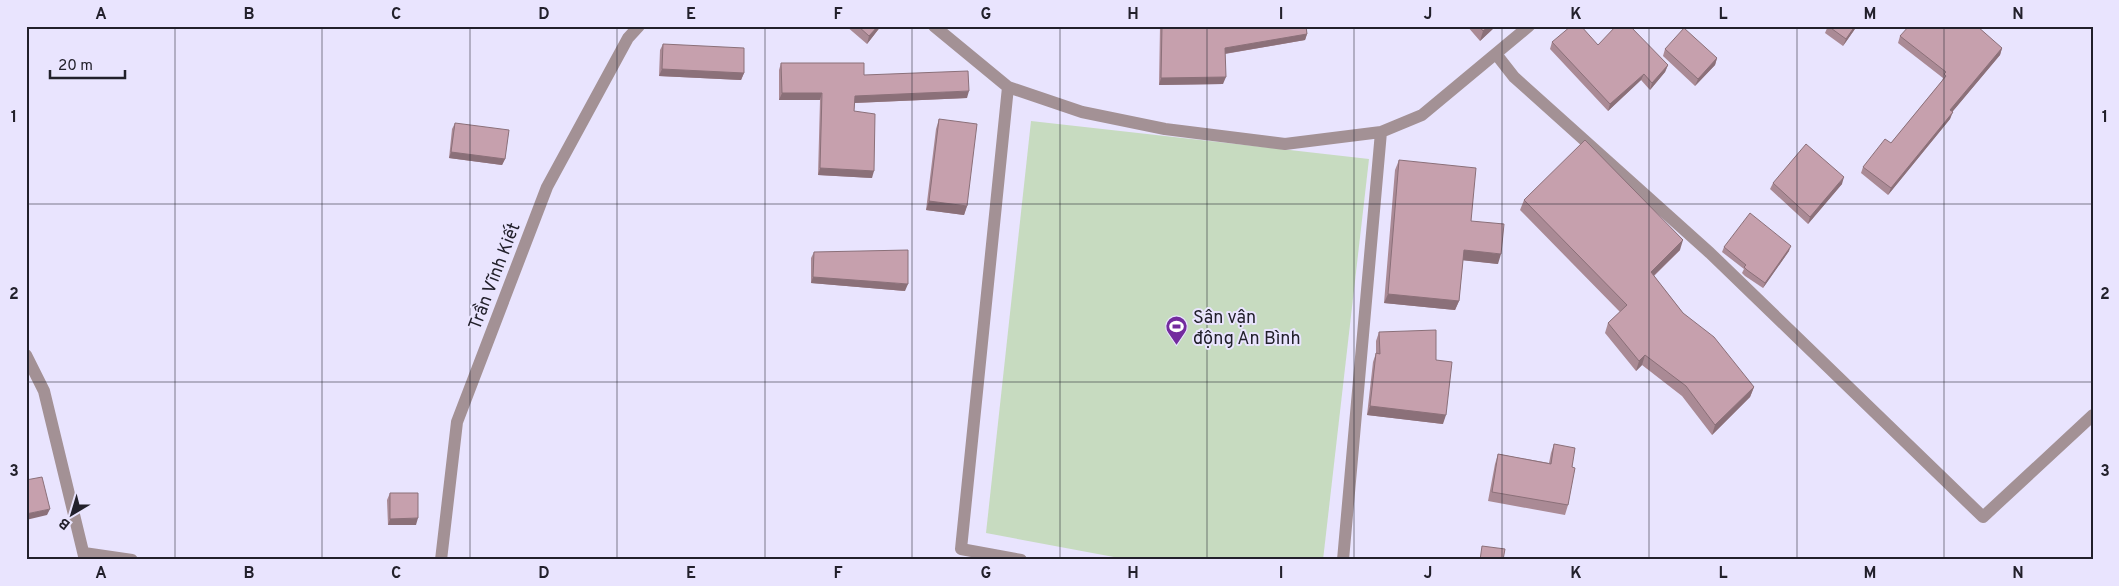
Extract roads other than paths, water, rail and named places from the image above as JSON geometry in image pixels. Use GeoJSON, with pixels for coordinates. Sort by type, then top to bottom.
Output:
{"type":"FeatureCollection","features":[{"type":"Feature","properties":{"kind":"street","name":"Trần Vĩnh Kiết"},"geometry":{"type":"LineString","coordinates":[[441,560],[457,422],[547,187],[628,38],[639,26]]}},
{"type":"Feature","properties":{"kind":"street"},"geometry":{"type":"LineString","coordinates":[[934,26],[1008,88],[1082,112],[1165,129],[1285,144],[1381,132],[1422,115],[1529,26]]}},
{"type":"Feature","properties":{"kind":"street"},"geometry":{"type":"LineString","coordinates":[[1496,54],[1514,76],[1710,253],[1984,517],[2093,415]]}},
{"type":"Feature","properties":{"kind":"street"},"geometry":{"type":"LineString","coordinates":[[1008,88],[961,549],[1021,560]]}},
{"type":"Feature","properties":{"kind":"street"},"geometry":{"type":"LineString","coordinates":[[1343,560],[1381,132]]}},
{"type":"Feature","properties":{"kind":"street"},"geometry":{"type":"LineString","coordinates":[[26,355],[44,391],[84,556],[132,560]]}},
{"type":"Feature","properties":{"kind":"place","name":"Sân vận động An Bình"},"geometry":{"type":"Point","coordinates":[1177,346]}}]}
